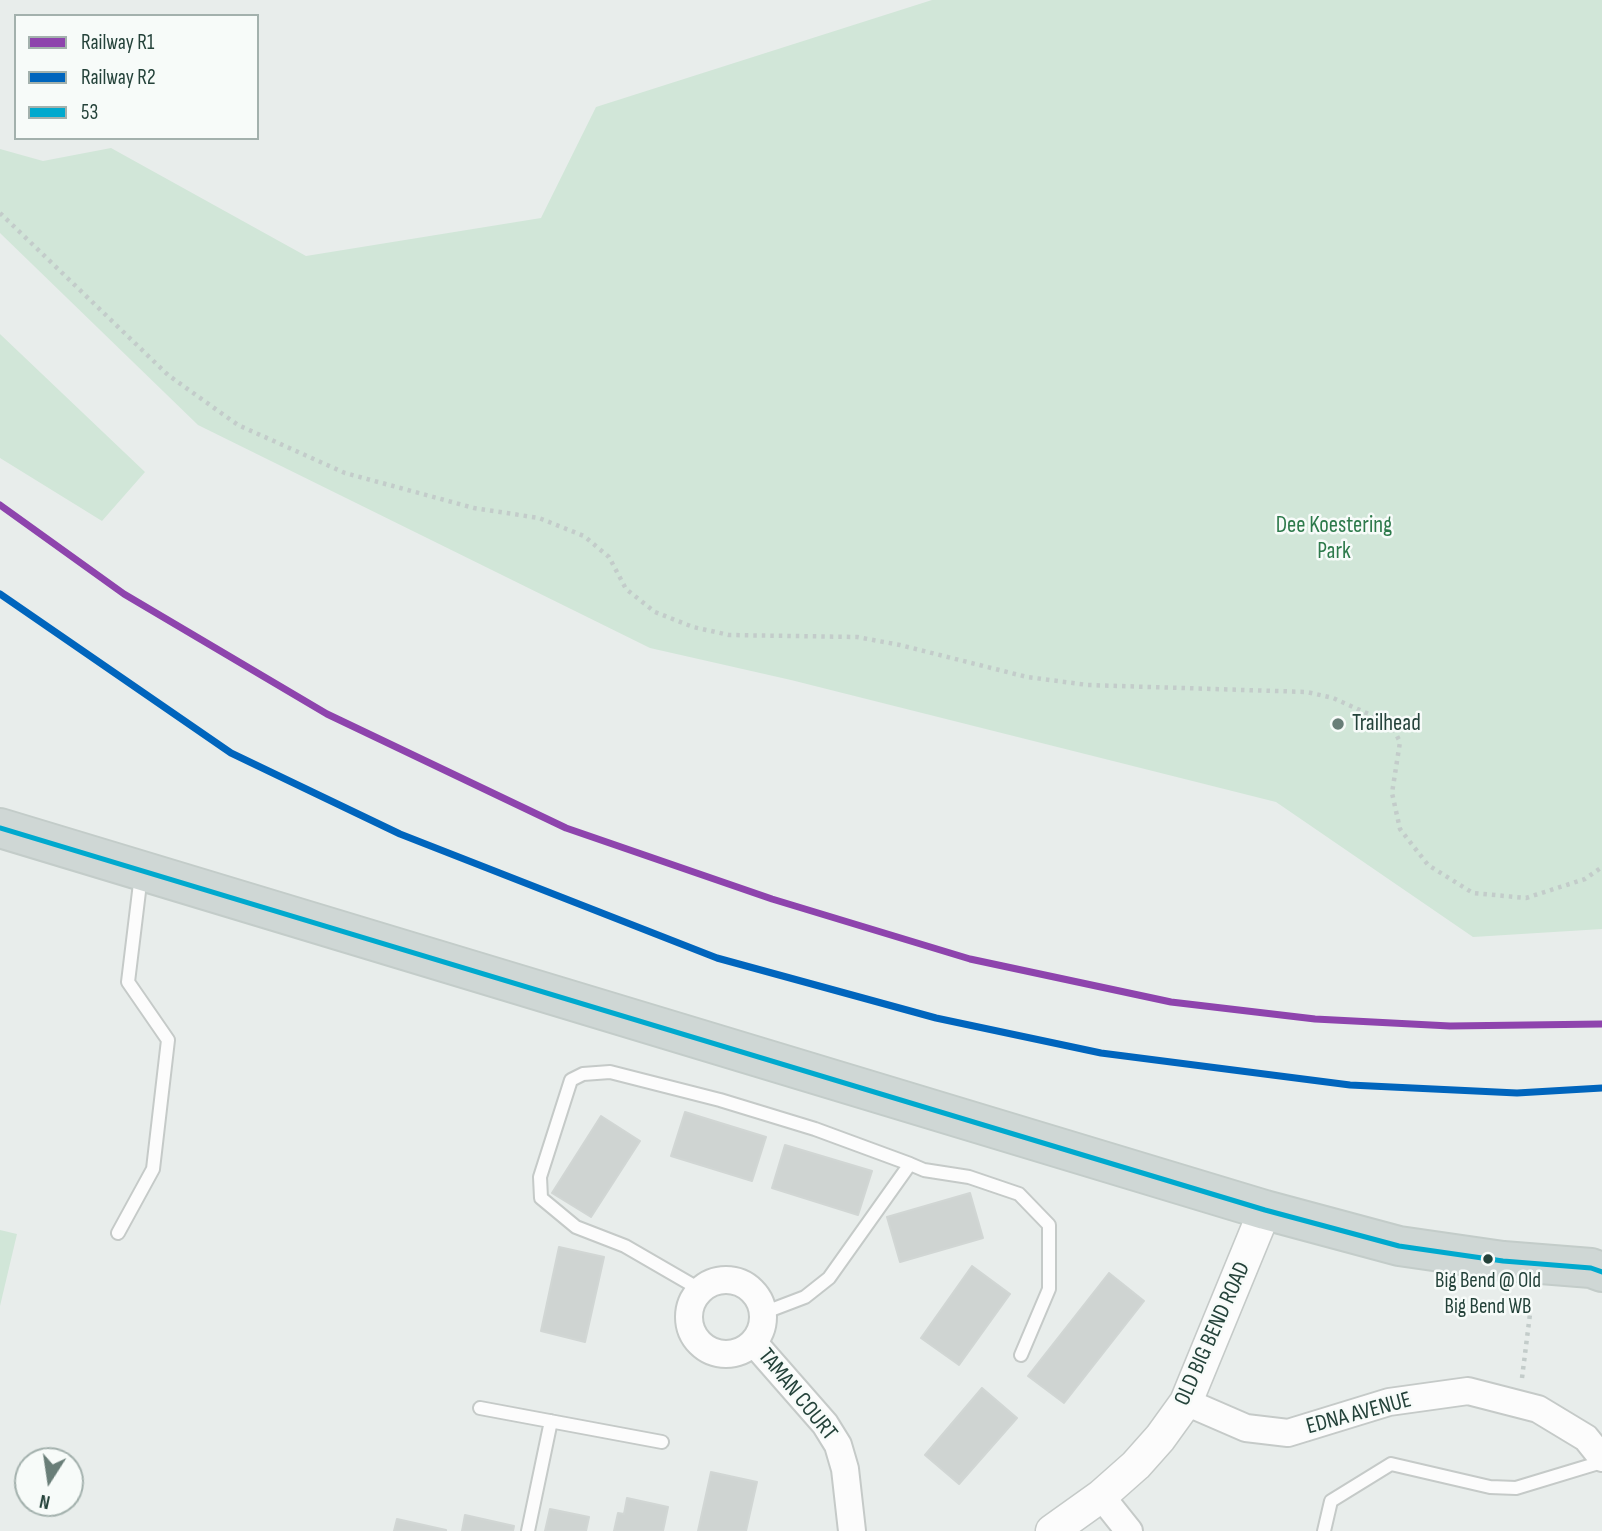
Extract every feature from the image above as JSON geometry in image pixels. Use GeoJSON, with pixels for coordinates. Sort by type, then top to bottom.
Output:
{"type":"FeatureCollection","features":[{"type":"Feature","properties":{"kind":"main road"},"geometry":{"type":"LineString","coordinates":[[0,828],[1265,1210],[1399,1246],[1503,1261],[1598,1269]]}},
{"type":"Feature","properties":{"kind":"street","name":"OLD BIG BEND ROAD"},"geometry":{"type":"LineString","coordinates":[[1052,1531],[1101,1496],[1144,1456],[1186,1402],[1265,1210]]}},
{"type":"Feature","properties":{"kind":"street","name":"TAMAN COURT"},"geometry":{"type":"LineString","coordinates":[[727,1280],[740,1282],[750,1288],[758,1298],[763,1313],[761,1333],[754,1343],[744,1351],[732,1354],[719,1354],[698,1342],[691,1331],[689,1319],[690,1307],[701,1290],[715,1281],[727,1280]]}},
{"type":"Feature","properties":{"kind":"street","name":"TAMAN COURT"},"geometry":{"type":"LineString","coordinates":[[754,1343],[825,1424],[838,1445],[845,1469],[852,1531]]}},
{"type":"Feature","properties":{"kind":"street","name":"EDNA AVENUE"},"geometry":{"type":"LineString","coordinates":[[1186,1402],[1246,1428],[1288,1433],[1388,1402],[1468,1391],[1538,1409],[1586,1438],[1602,1460]]}},
{"type":"Feature","properties":{"kind":"street"},"geometry":{"type":"LineString","coordinates":[[1101,1496],[1129,1531]]}},
{"type":"Feature","properties":{"kind":"lane"},"geometry":{"type":"LineString","coordinates":[[118,1233],[153,1169],[168,1040],[128,982],[142,871]]}},
{"type":"Feature","properties":{"kind":"lane"},"geometry":{"type":"LineString","coordinates":[[701,1290],[625,1246],[576,1227],[541,1198],[540,1177],[571,1080],[583,1074],[610,1072],[720,1100],[815,1129],[924,1170],[969,1177],[1019,1194],[1049,1225],[1049,1289],[1021,1355]]}},
{"type":"Feature","properties":{"kind":"lane"},"geometry":{"type":"LineString","coordinates":[[763,1313],[805,1297],[829,1278],[910,1164]]}},
{"type":"Feature","properties":{"kind":"lane"},"geometry":{"type":"LineString","coordinates":[[480,1408],[662,1442]]}},
{"type":"Feature","properties":{"kind":"lane"},"geometry":{"type":"LineString","coordinates":[[528,1531],[551,1421]]}},
{"type":"Feature","properties":{"kind":"lane"},"geometry":{"type":"LineString","coordinates":[[1324,1531],[1331,1501],[1391,1464],[1490,1488],[1516,1488],[1602,1460]]}},
{"type":"Feature","properties":{"kind":"path"},"geometry":{"type":"LineString","coordinates":[[0,213],[168,375],[238,425],[345,473],[474,508],[539,518],[584,536],[609,557],[626,589],[654,612],[694,627],[729,635],[857,637],[1027,677],[1088,685],[1307,692],[1333,698],[1391,724],[1400,742],[1392,793],[1400,829],[1428,865],[1473,893],[1526,898],[1585,879],[1602,867]]}},
{"type":"Feature","properties":{"kind":"path"},"geometry":{"type":"LineString","coordinates":[[1522,1379],[1530,1314]]}},
{"type":"Feature","properties":{"kind":"green space","name":"Dee Koestering Park"},"geometry":{"type":"Polygon","coordinates":[[[932,0],[1602,0],[1602,929],[1473,937],[1276,802],[791,680],[650,648],[198,425],[0,233],[0,149],[43,161],[111,148],[306,256],[541,218],[596,107],[932,0]]]}},
{"type":"Feature","properties":{"kind":"green space"},"geometry":{"type":"Polygon","coordinates":[[[0,334],[145,472],[102,521],[0,458],[0,334]]]}},
{"type":"Feature","properties":{"kind":"green space"},"geometry":{"type":"Polygon","coordinates":[[[0,1230],[17,1234],[0,1306],[0,1230]]]}},
{"type":"Feature","properties":{"kind":"building"},"geometry":{"type":"Polygon","coordinates":[[[685,1112],[766,1137],[752,1181],[671,1156],[685,1112]]]}},
{"type":"Feature","properties":{"kind":"building"},"geometry":{"type":"Polygon","coordinates":[[[601,1116],[640,1141],[591,1217],[552,1193],[601,1116]]]}},
{"type":"Feature","properties":{"kind":"building"},"geometry":{"type":"Polygon","coordinates":[[[785,1145],[872,1171],[858,1215],[772,1188],[785,1145]]]}},
{"type":"Feature","properties":{"kind":"building"},"geometry":{"type":"Polygon","coordinates":[[[970,1193],[983,1238],[900,1262],[887,1217],[970,1193]]]}},
{"type":"Feature","properties":{"kind":"building"},"geometry":{"type":"Polygon","coordinates":[[[559,1247],[604,1257],[585,1342],[541,1331],[559,1247]]]}},
{"type":"Feature","properties":{"kind":"building"},"geometry":{"type":"Polygon","coordinates":[[[972,1266],[1010,1294],[959,1365],[921,1338],[972,1266]]]}},
{"type":"Feature","properties":{"kind":"building"},"geometry":{"type":"Polygon","coordinates":[[[1109,1273],[1144,1301],[1064,1403],[1028,1376],[1109,1273]]]}},
{"type":"Feature","properties":{"kind":"building"},"geometry":{"type":"Polygon","coordinates":[[[982,1388],[1017,1418],[959,1484],[925,1455],[982,1388]]]}},
{"type":"Feature","properties":{"kind":"building"},"geometry":{"type":"Polygon","coordinates":[[[711,1472],[757,1482],[746,1531],[698,1531],[711,1472]]]}},
{"type":"Feature","properties":{"kind":"building"},"geometry":{"type":"Polygon","coordinates":[[[627,1498],[668,1507],[663,1531],[614,1531],[618,1513],[624,1514],[627,1498]]]}},
{"type":"Feature","properties":{"kind":"building"},"geometry":{"type":"Polygon","coordinates":[[[550,1509],[589,1517],[586,1531],[545,1531],[550,1509]]]}},
{"type":"Feature","properties":{"kind":"building"},"geometry":{"type":"Polygon","coordinates":[[[465,1515],[514,1526],[513,1531],[462,1531],[465,1515]]]}},
{"type":"Feature","properties":{"kind":"building"},"geometry":{"type":"Polygon","coordinates":[[[397,1519],[446,1530],[446,1531],[394,1531],[397,1519]]]}},
{"type":"Feature","properties":{"kind":"rail line","name":"R1"},"geometry":{"type":"LineString","coordinates":[[0,505],[124,594],[327,714],[566,828],[772,899],[970,959],[1171,1002],[1315,1019],[1450,1026],[1602,1024]]}},
{"type":"Feature","properties":{"kind":"rail line","name":"R2"},"geometry":{"type":"LineString","coordinates":[[0,594],[231,753],[400,834],[717,958],[936,1018],[1101,1053],[1350,1085],[1517,1093],[1602,1088]]}},
{"type":"Feature","properties":{"kind":"transit line","name":"53"},"geometry":{"type":"LineString","coordinates":[[0,828],[1265,1210],[1399,1246],[1503,1261],[1591,1268],[1602,1272]]}},
{"type":"Feature","properties":{"kind":"place","name":"Trailhead"},"geometry":{"type":"Point","coordinates":[1338,724]}},
{"type":"Feature","properties":{"kind":"place","name":"Big Bend @ Old Big Bend WB"},"geometry":{"type":"Point","coordinates":[1488,1259]}}]}
